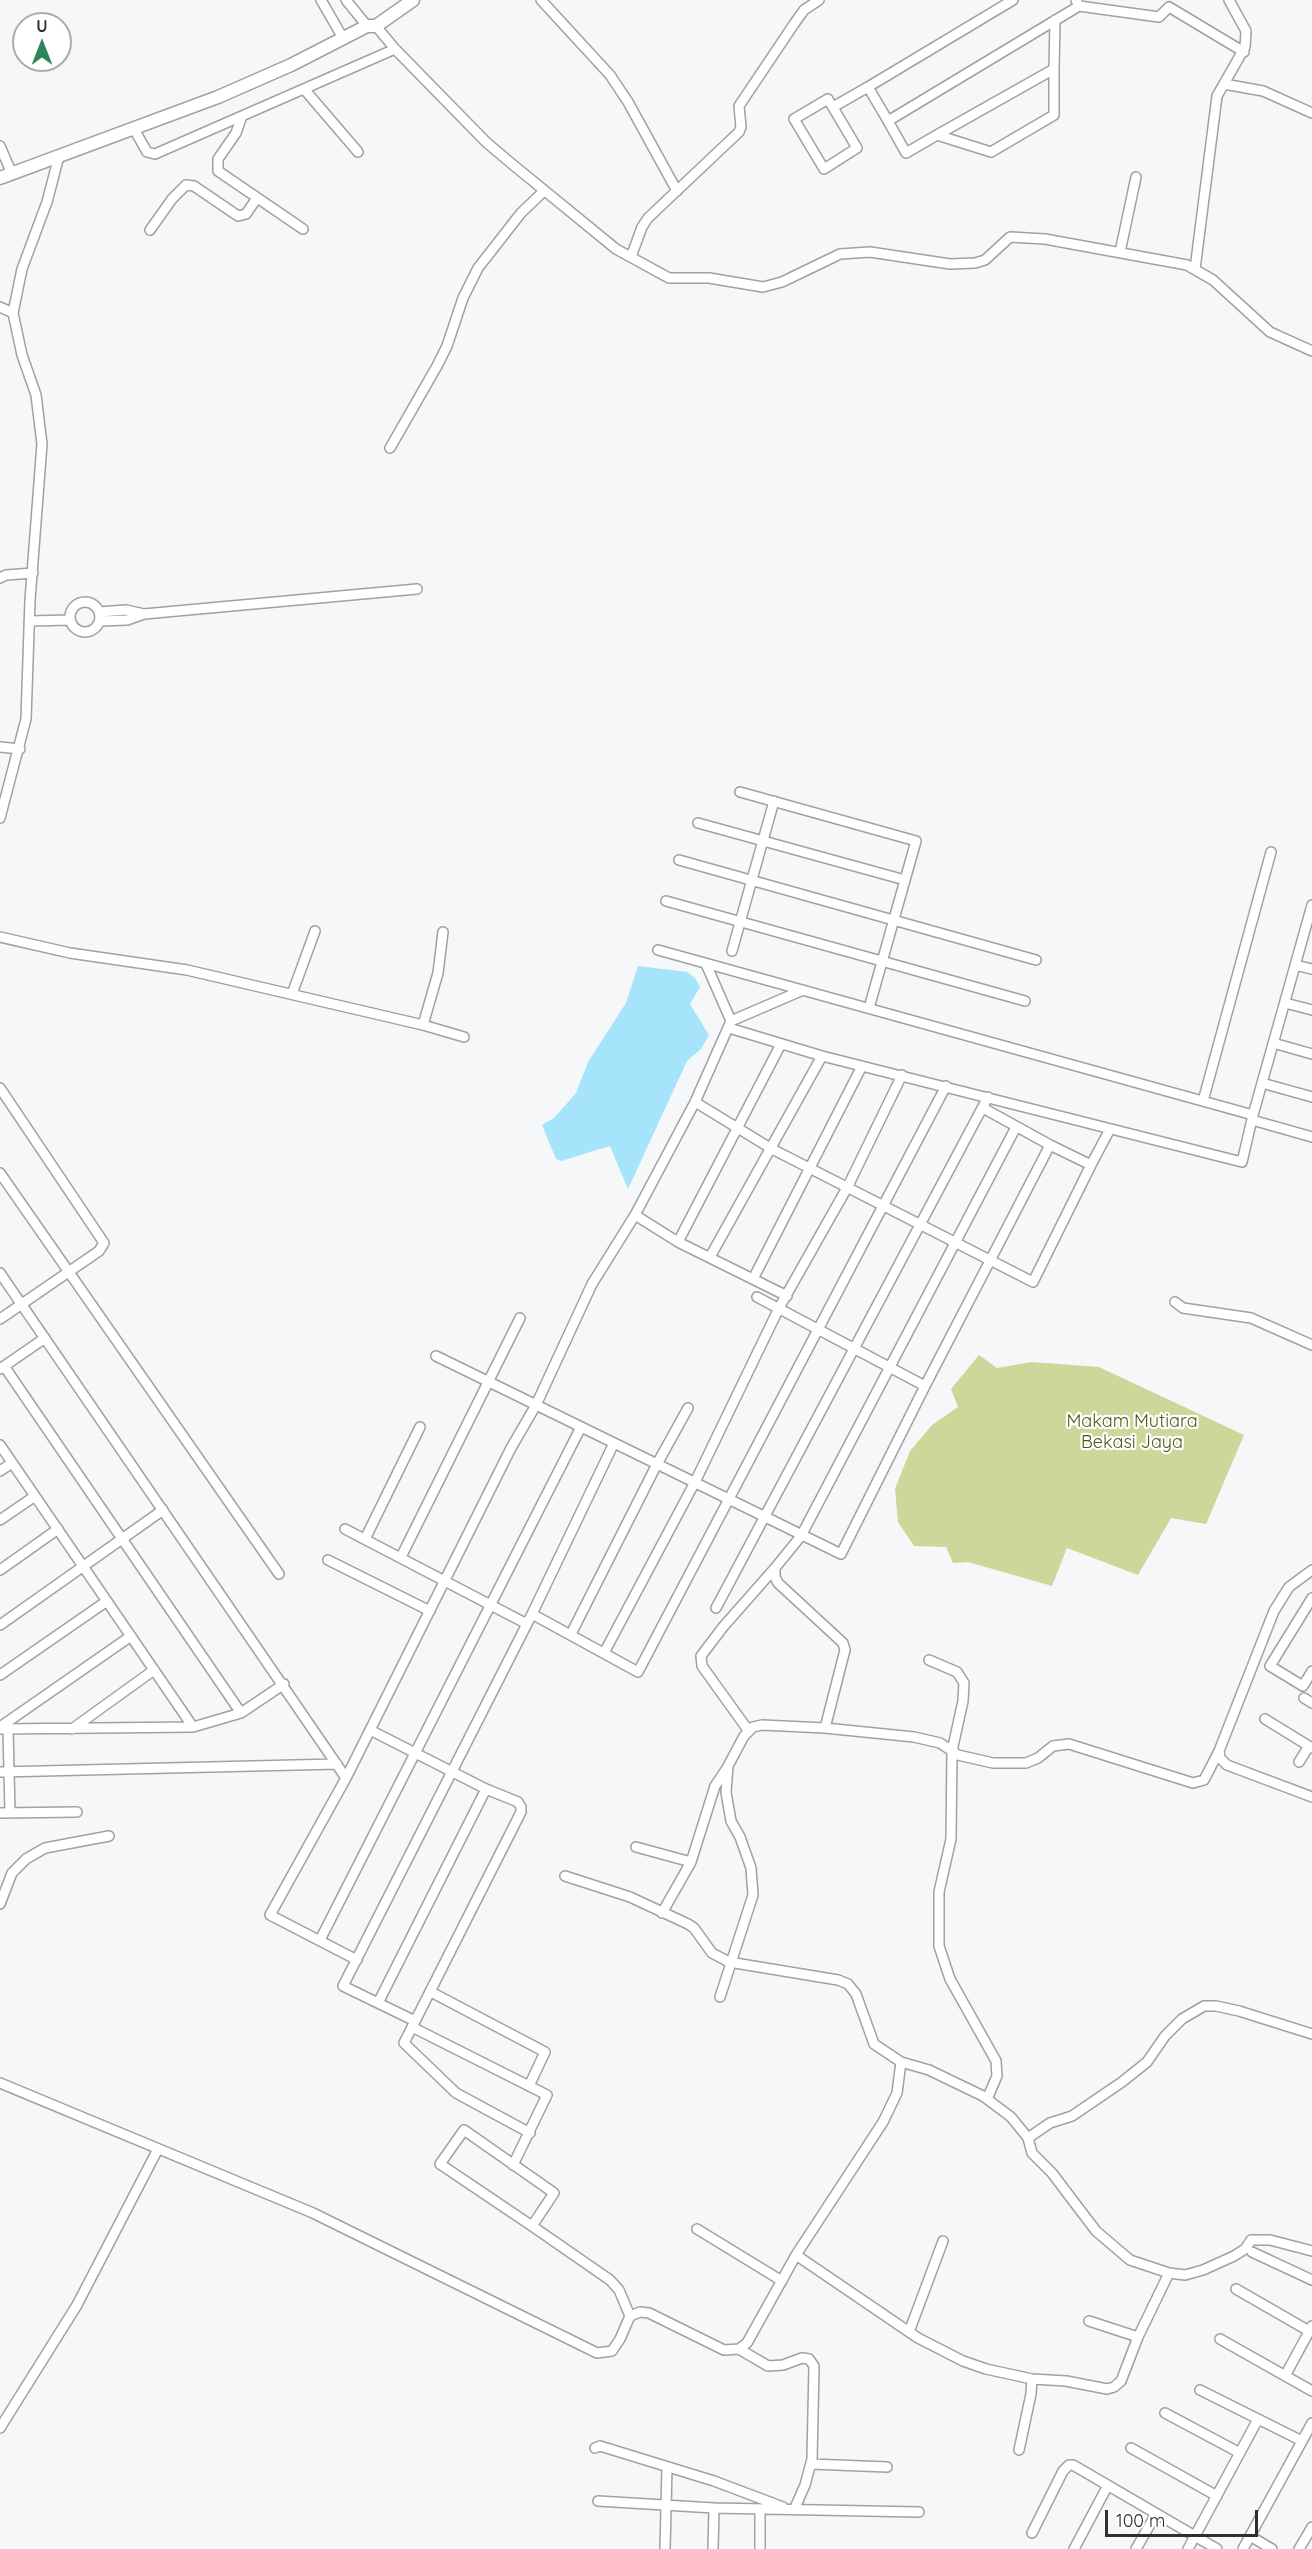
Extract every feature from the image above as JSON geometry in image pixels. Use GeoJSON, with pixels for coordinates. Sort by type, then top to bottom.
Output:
{"type":"FeatureCollection","features":[{"type":"Feature","properties":{"kind":"street"},"geometry":{"type":"LineString","coordinates":[[321,0],[343,38]]}},
{"type":"Feature","properties":{"kind":"street"},"geometry":{"type":"LineString","coordinates":[[346,0],[486,142],[616,249],[674,279],[709,278],[763,287],[782,282],[840,254],[854,252],[893,255],[950,264],[975,264],[985,260],[1006,238],[1016,236],[1187,265],[1213,280],[1270,332],[1312,351]]}},
{"type":"Feature","properties":{"kind":"street"},"geometry":{"type":"LineString","coordinates":[[0,146],[6,176],[218,97],[371,26],[413,0]]}},
{"type":"Feature","properties":{"kind":"street"},"geometry":{"type":"LineString","coordinates":[[541,0],[610,75],[628,102],[677,191]]}},
{"type":"Feature","properties":{"kind":"street"},"geometry":{"type":"LineString","coordinates":[[631,257],[642,227],[739,132],[741,127],[739,106],[799,17],[812,3],[819,0]]}},
{"type":"Feature","properties":{"kind":"street"},"geometry":{"type":"LineString","coordinates":[[833,107],[1013,0]]}},
{"type":"Feature","properties":{"kind":"street"},"geometry":{"type":"LineString","coordinates":[[1195,269],[1217,96],[1244,52],[1246,31],[1229,0]]}},
{"type":"Feature","properties":{"kind":"street"},"geometry":{"type":"LineString","coordinates":[[888,121],[1055,20],[1078,3],[1159,17],[1169,7],[1244,52]]}},
{"type":"Feature","properties":{"kind":"street"},"geometry":{"type":"LineString","coordinates":[[937,135],[991,152],[1054,115],[1055,20]]}},
{"type":"Feature","properties":{"kind":"street"},"geometry":{"type":"LineString","coordinates":[[134,129],[147,152],[155,154],[395,49]]}},
{"type":"Feature","properties":{"kind":"street"},"geometry":{"type":"LineString","coordinates":[[868,87],[906,153],[1054,69]]}},
{"type":"Feature","properties":{"kind":"street"},"geometry":{"type":"LineString","coordinates":[[1224,84],[1263,91],[1312,113]]}},
{"type":"Feature","properties":{"kind":"street"},"geometry":{"type":"LineString","coordinates":[[304,89],[358,152]]}},
{"type":"Feature","properties":{"kind":"street"},"geometry":{"type":"LineString","coordinates":[[828,99],[833,107],[857,148],[824,169],[794,119],[828,99]]}},
{"type":"Feature","properties":{"kind":"street"},"geometry":{"type":"LineString","coordinates":[[242,116],[236,133],[218,159],[217,168],[220,174],[303,229]]}},
{"type":"Feature","properties":{"kind":"street"},"geometry":{"type":"LineString","coordinates":[[0,818],[20,749],[27,697],[42,444],[36,395],[22,355],[13,313],[22,269],[47,202],[59,156]]}},
{"type":"Feature","properties":{"kind":"street"},"geometry":{"type":"LineString","coordinates":[[1120,252],[1136,177]]}},
{"type":"Feature","properties":{"kind":"street"},"geometry":{"type":"LineString","coordinates":[[150,231],[171,199],[186,185],[194,186],[238,216],[246,214],[257,198]]}},
{"type":"Feature","properties":{"kind":"street"},"geometry":{"type":"LineString","coordinates":[[390,448],[438,366],[463,298],[478,268],[521,213],[544,191]]}},
{"type":"Feature","properties":{"kind":"street"},"geometry":{"type":"LineString","coordinates":[[0,307],[13,313]]}},
{"type":"Feature","properties":{"kind":"street"},"geometry":{"type":"LineString","coordinates":[[0,579],[6,575],[33,573]]}},
{"type":"Feature","properties":{"kind":"street"},"geometry":{"type":"LineString","coordinates":[[99,616],[127,621],[144,614],[417,589]]}},
{"type":"Feature","properties":{"kind":"street"},"geometry":{"type":"LineString","coordinates":[[85,602],[94,605],[99,616],[96,628],[88,632],[80,632],[73,627],[70,620],[71,611],[77,604],[85,602]]}},
{"type":"Feature","properties":{"kind":"street"},"geometry":{"type":"LineString","coordinates":[[30,621],[70,620]]}},
{"type":"Feature","properties":{"kind":"street"},"geometry":{"type":"LineString","coordinates":[[0,747],[20,749]]}},
{"type":"Feature","properties":{"kind":"street"},"geometry":{"type":"LineString","coordinates":[[740,792],[916,841],[869,1008]]}},
{"type":"Feature","properties":{"kind":"street"},"geometry":{"type":"LineString","coordinates":[[732,951],[774,801]]}},
{"type":"Feature","properties":{"kind":"street"},"geometry":{"type":"LineString","coordinates":[[698,823],[905,880]]}},
{"type":"Feature","properties":{"kind":"street"},"geometry":{"type":"LineString","coordinates":[[1203,1101],[1271,852]]}},
{"type":"Feature","properties":{"kind":"street"},"geometry":{"type":"LineString","coordinates":[[679,860],[1036,960]]}},
{"type":"Feature","properties":{"kind":"street"},"geometry":{"type":"LineString","coordinates":[[666,901],[1024,1001]]}},
{"type":"Feature","properties":{"kind":"street"},"geometry":{"type":"LineString","coordinates":[[706,963],[730,1025],[781,1044],[1242,1162],[1295,964],[1309,926],[1312,905]]}},
{"type":"Feature","properties":{"kind":"street"},"geometry":{"type":"LineString","coordinates":[[292,994],[315,931]]}},
{"type":"Feature","properties":{"kind":"street"},"geometry":{"type":"LineString","coordinates":[[423,1025],[438,973],[443,932]]}},
{"type":"Feature","properties":{"kind":"street"},"geometry":{"type":"LineString","coordinates":[[0,937],[70,953],[187,970],[423,1025],[464,1037]]}},
{"type":"Feature","properties":{"kind":"street"},"geometry":{"type":"LineString","coordinates":[[658,950],[1203,1101],[1312,1137]]}},
{"type":"Feature","properties":{"kind":"street"},"geometry":{"type":"LineString","coordinates":[[1295,964],[1312,969]]}},
{"type":"Feature","properties":{"kind":"street"},"geometry":{"type":"LineString","coordinates":[[357,1960],[270,1915],[346,1778],[512,1448],[536,1405],[592,1284],[635,1215],[695,1102],[730,1025],[803,990]]}},
{"type":"Feature","properties":{"kind":"street"},"geometry":{"type":"LineString","coordinates":[[1285,1003],[1312,1010]]}},
{"type":"Feature","properties":{"kind":"street"},"geometry":{"type":"LineString","coordinates":[[1273,1043],[1312,1053]]}},
{"type":"Feature","properties":{"kind":"street"},"geometry":{"type":"LineString","coordinates":[[678,1242],[781,1044]]}},
{"type":"Feature","properties":{"kind":"street"},"geometry":{"type":"LineString","coordinates":[[710,1257],[822,1056]]}},
{"type":"Feature","properties":{"kind":"street"},"geometry":{"type":"LineString","coordinates":[[753,1279],[861,1066]]}},
{"type":"Feature","properties":{"kind":"street"},"geometry":{"type":"LineString","coordinates":[[604,1653],[695,1482],[779,1308],[848,1186],[902,1075]]}},
{"type":"Feature","properties":{"kind":"street"},"geometry":{"type":"LineString","coordinates":[[1262,1083],[1312,1097]]}},
{"type":"Feature","properties":{"kind":"street"},"geometry":{"type":"LineString","coordinates":[[532,1614],[638,1672],[818,1328],[885,1206],[946,1086]]}},
{"type":"Feature","properties":{"kind":"street"},"geometry":{"type":"LineString","coordinates":[[0,1088],[104,1243],[99,1251],[0,1318]]}},
{"type":"Feature","properties":{"kind":"street"},"geometry":{"type":"LineString","coordinates":[[716,1608],[766,1518],[854,1347],[988,1097]]}},
{"type":"Feature","properties":{"kind":"street"},"geometry":{"type":"LineString","coordinates":[[695,1102],[772,1149],[1033,1282],[1110,1129]]}},
{"type":"Feature","properties":{"kind":"street"},"geometry":{"type":"LineString","coordinates":[[983,1108],[1091,1165]]}},
{"type":"Feature","properties":{"kind":"street"},"geometry":{"type":"LineString","coordinates":[[748,1730],[722,1697],[702,1666],[701,1656],[801,1536],[954,1241],[1017,1127]]}},
{"type":"Feature","properties":{"kind":"street"},"geometry":{"type":"LineString","coordinates":[[436,1356],[841,1554],[1050,1145]]}},
{"type":"Feature","properties":{"kind":"street"},"geometry":{"type":"LineString","coordinates":[[0,1173],[279,1574]]}},
{"type":"Feature","properties":{"kind":"street"},"geometry":{"type":"LineString","coordinates":[[635,1215],[678,1242],[787,1296]]}},
{"type":"Feature","properties":{"kind":"street"},"geometry":{"type":"LineString","coordinates":[[0,1273],[284,1684],[346,1778]]}},
{"type":"Feature","properties":{"kind":"street"},"geometry":{"type":"LineString","coordinates":[[757,1297],[925,1386]]}},
{"type":"Feature","properties":{"kind":"street"},"geometry":{"type":"LineString","coordinates":[[1175,1302],[1184,1308],[1251,1318],[1312,1344]]}},
{"type":"Feature","properties":{"kind":"street"},"geometry":{"type":"LineString","coordinates":[[401,1557],[520,1318]]}},
{"type":"Feature","properties":{"kind":"street"},"geometry":{"type":"LineString","coordinates":[[45,1338],[2,1368],[241,1713]]}},
{"type":"Feature","properties":{"kind":"street"},"geometry":{"type":"LineString","coordinates":[[571,1634],[688,1408]]}},
{"type":"Feature","properties":{"kind":"street"},"geometry":{"type":"LineString","coordinates":[[365,1539],[420,1427]]}},
{"type":"Feature","properties":{"kind":"street"},"geometry":{"type":"LineString","coordinates":[[320,1940],[581,1427]]}},
{"type":"Feature","properties":{"kind":"street"},"geometry":{"type":"LineString","coordinates":[[513,2164],[547,2095],[343,1986],[532,1614],[614,1443]]}},
{"type":"Feature","properties":{"kind":"street"},"geometry":{"type":"LineString","coordinates":[[0,1445],[193,1727]]}},
{"type":"Feature","properties":{"kind":"street"},"geometry":{"type":"LineString","coordinates":[[0,1471],[12,1463]]}},
{"type":"Feature","properties":{"kind":"street"},"geometry":{"type":"LineString","coordinates":[[0,1520],[35,1496]]}},
{"type":"Feature","properties":{"kind":"street"},"geometry":{"type":"LineString","coordinates":[[0,1625],[163,1510]]}},
{"type":"Feature","properties":{"kind":"street"},"geometry":{"type":"LineString","coordinates":[[345,1529],[527,1624]]}},
{"type":"Feature","properties":{"kind":"street"},"geometry":{"type":"LineString","coordinates":[[0,1570],[58,1530]]}},
{"type":"Feature","properties":{"kind":"street"},"geometry":{"type":"LineString","coordinates":[[328,1560],[430,1611]]}},
{"type":"Feature","properties":{"kind":"street"},"geometry":{"type":"LineString","coordinates":[[775,1568],[778,1583],[843,1643],[845,1650],[825,1728]]}},
{"type":"Feature","properties":{"kind":"street"},"geometry":{"type":"LineString","coordinates":[[662,1913],[691,1862],[716,1786],[748,1730],[762,1725],[825,1728],[914,1737],[940,1743],[968,1758],[993,1762],[1026,1763],[1038,1758],[1053,1746],[1069,1744],[1193,1783],[1204,1780],[1220,1751],[1274,1611],[1289,1587],[1312,1570]]}},
{"type":"Feature","properties":{"kind":"street"},"geometry":{"type":"LineString","coordinates":[[1312,1598],[1270,1666],[1303,1686],[1312,1671]]}},
{"type":"Feature","properties":{"kind":"street"},"geometry":{"type":"LineString","coordinates":[[0,1675],[107,1601]]}},
{"type":"Feature","properties":{"kind":"street"},"geometry":{"type":"LineString","coordinates":[[3,1728],[130,1636]]}},
{"type":"Feature","properties":{"kind":"street"},"geometry":{"type":"LineString","coordinates":[[929,1660],[963,1677],[963,1701],[952,1751],[951,1839],[939,1892],[939,1946],[950,1979],[996,2061],[997,2076],[987,2099]]}},
{"type":"Feature","properties":{"kind":"street"},"geometry":{"type":"LineString","coordinates":[[72,1729],[154,1670]]}},
{"type":"Feature","properties":{"kind":"street"},"geometry":{"type":"LineString","coordinates":[[3,1728],[193,1727],[241,1713],[284,1684]]}},
{"type":"Feature","properties":{"kind":"street"},"geometry":{"type":"LineString","coordinates":[[1265,1719],[1310,1747],[1299,1762]]}},
{"type":"Feature","properties":{"kind":"street"},"geometry":{"type":"LineString","coordinates":[[3,1728],[5,1813],[77,1812]]}},
{"type":"Feature","properties":{"kind":"street"},"geometry":{"type":"LineString","coordinates":[[370,1730],[486,1789],[518,1802],[521,1812],[404,2043],[456,2093],[530,2133]]}},
{"type":"Feature","properties":{"kind":"street"},"geometry":{"type":"LineString","coordinates":[[1220,1751],[1220,1758],[1227,1765],[1312,1797]]}},
{"type":"Feature","properties":{"kind":"street"},"geometry":{"type":"LineString","coordinates":[[4,1772],[337,1764]]}},
{"type":"Feature","properties":{"kind":"street"},"geometry":{"type":"LineString","coordinates":[[720,1997],[729,1962],[751,1905],[754,1887],[747,1855],[731,1821],[726,1792],[728,1766]]}},
{"type":"Feature","properties":{"kind":"street"},"geometry":{"type":"LineString","coordinates":[[378,2003],[486,1789]]}},
{"type":"Feature","properties":{"kind":"street"},"geometry":{"type":"LineString","coordinates":[[0,1904],[12,1873],[26,1859],[45,1848],[109,1836]]}},
{"type":"Feature","properties":{"kind":"street"},"geometry":{"type":"LineString","coordinates":[[636,1847],[691,1862]]}},
{"type":"Feature","properties":{"kind":"street"},"geometry":{"type":"LineString","coordinates":[[565,1876],[630,1897],[694,1928],[712,1953],[729,1962],[838,1980],[848,1984],[856,1994],[874,2044],[901,2062],[928,2070],[987,2099],[1011,2117],[1028,2138],[1032,2153],[1052,2173],[1096,2231],[1130,2260],[1169,2273],[1185,2275],[1203,2270],[1234,2256],[1245,2249],[1251,2240],[1270,2240],[1312,2251]]}},
{"type":"Feature","properties":{"kind":"street"},"geometry":{"type":"LineString","coordinates":[[431,1992],[545,2052],[529,2086]]}},
{"type":"Feature","properties":{"kind":"street"},"geometry":{"type":"LineString","coordinates":[[1028,2138],[1050,2123],[1072,2116],[1122,2082],[1147,2062],[1165,2036],[1182,2019],[1204,2006],[1239,2011],[1312,2034]]}},
{"type":"Feature","properties":{"kind":"street"},"geometry":{"type":"LineString","coordinates":[[739,2349],[747,2343],[796,2255],[871,2143],[893,2104],[897,2093],[901,2062]]}},
{"type":"Feature","properties":{"kind":"street"},"geometry":{"type":"LineString","coordinates":[[0,2083],[313,2213],[597,2353],[612,2351],[630,2316],[640,2312],[649,2313],[724,2350],[739,2349],[772,2366],[802,2358],[812,2362],[815,2382],[811,2464],[805,2485],[791,2510]]}},
{"type":"Feature","properties":{"kind":"street"},"geometry":{"type":"LineString","coordinates":[[532,2226],[554,2193],[464,2130],[440,2164],[610,2280],[619,2290],[630,2316]]}},
{"type":"Feature","properties":{"kind":"street"},"geometry":{"type":"LineString","coordinates":[[0,2428],[77,2305],[158,2149]]}},
{"type":"Feature","properties":{"kind":"street"},"geometry":{"type":"LineString","coordinates":[[697,2229],[782,2281]]}},
{"type":"Feature","properties":{"kind":"street"},"geometry":{"type":"LineString","coordinates":[[909,2332],[943,2241]]}},
{"type":"Feature","properties":{"kind":"street"},"geometry":{"type":"LineString","coordinates":[[1252,2252],[1312,2280]]}},
{"type":"Feature","properties":{"kind":"street"},"geometry":{"type":"LineString","coordinates":[[796,2255],[909,2332],[963,2361],[986,2369],[1032,2379],[1066,2381],[1107,2389],[1121,2381],[1138,2337],[1169,2273]]}},
{"type":"Feature","properties":{"kind":"street"},"geometry":{"type":"LineString","coordinates":[[1236,2289],[1311,2328],[1285,2376]]}},
{"type":"Feature","properties":{"kind":"street"},"geometry":{"type":"LineString","coordinates":[[1089,2321],[1138,2337]]}},
{"type":"Feature","properties":{"kind":"street"},"geometry":{"type":"LineString","coordinates":[[1220,2339],[1312,2391]]}},
{"type":"Feature","properties":{"kind":"street"},"geometry":{"type":"LineString","coordinates":[[1019,2450],[1032,2379]]}},
{"type":"Feature","properties":{"kind":"street"},"geometry":{"type":"LineString","coordinates":[[1200,2390],[1257,2421],[1302,2441]]}},
{"type":"Feature","properties":{"kind":"street"},"geometry":{"type":"LineString","coordinates":[[1165,2413],[1240,2453]]}},
{"type":"Feature","properties":{"kind":"street"},"geometry":{"type":"LineString","coordinates":[[1188,2549],[1257,2421]]}},
{"type":"Feature","properties":{"kind":"street"},"geometry":{"type":"LineString","coordinates":[[1244,2549],[1312,2423]]}},
{"type":"Feature","properties":{"kind":"street"},"geometry":{"type":"LineString","coordinates":[[595,2448],[600,2446],[714,2481],[791,2510]]}},
{"type":"Feature","properties":{"kind":"street"},"geometry":{"type":"LineString","coordinates":[[1131,2448],[1217,2496]]}},
{"type":"Feature","properties":{"kind":"street"},"geometry":{"type":"LineString","coordinates":[[811,2464],[887,2467]]}},
{"type":"Feature","properties":{"kind":"street"},"geometry":{"type":"LineString","coordinates":[[1032,2533],[1063,2471],[1069,2465],[1073,2465],[1107,2487],[1218,2549]]}},
{"type":"Feature","properties":{"kind":"street"},"geometry":{"type":"LineString","coordinates":[[665,2549],[667,2468]]}},
{"type":"Feature","properties":{"kind":"street"},"geometry":{"type":"LineString","coordinates":[[1074,2549],[1107,2487]]}},
{"type":"Feature","properties":{"kind":"street"},"geometry":{"type":"LineString","coordinates":[[598,2501],[714,2508],[920,2512]]}},
{"type":"Feature","properties":{"kind":"street"},"geometry":{"type":"LineString","coordinates":[[713,2549],[714,2508]]}},
{"type":"Feature","properties":{"kind":"street"},"geometry":{"type":"LineString","coordinates":[[760,2509],[760,2549]]}},
{"type":"Feature","properties":{"kind":"street"},"geometry":{"type":"LineString","coordinates":[[1136,2549],[1156,2514]]}},
{"type":"Feature","properties":{"kind":"street"},"geometry":{"type":"LineString","coordinates":[[1299,2549],[1312,2527]]}},
{"type":"Feature","properties":{"kind":"street"},"geometry":{"type":"LineString","coordinates":[[1250,2536],[1272,2549]]}},
{"type":"Feature","properties":{"kind":"green space","name":"Makam Mutiara Bekasi Jaya"},"geometry":{"type":"Polygon","coordinates":[[[979,1355],[997,1368],[1032,1362],[1099,1367],[1244,1435],[1206,1524],[1171,1518],[1138,1575],[1067,1548],[1052,1586],[968,1562],[953,1563],[946,1547],[914,1546],[898,1522],[895,1489],[910,1451],[932,1425],[958,1407],[951,1389],[979,1355]]]}},
{"type":"Feature","properties":{"kind":"water"},"geometry":{"type":"Polygon","coordinates":[[[638,966],[687,972],[695,978],[700,987],[690,1004],[709,1035],[701,1049],[687,1061],[628,1189],[610,1146],[561,1161],[556,1159],[542,1125],[554,1118],[576,1093],[588,1062],[626,1003],[638,966]]]}}]}
